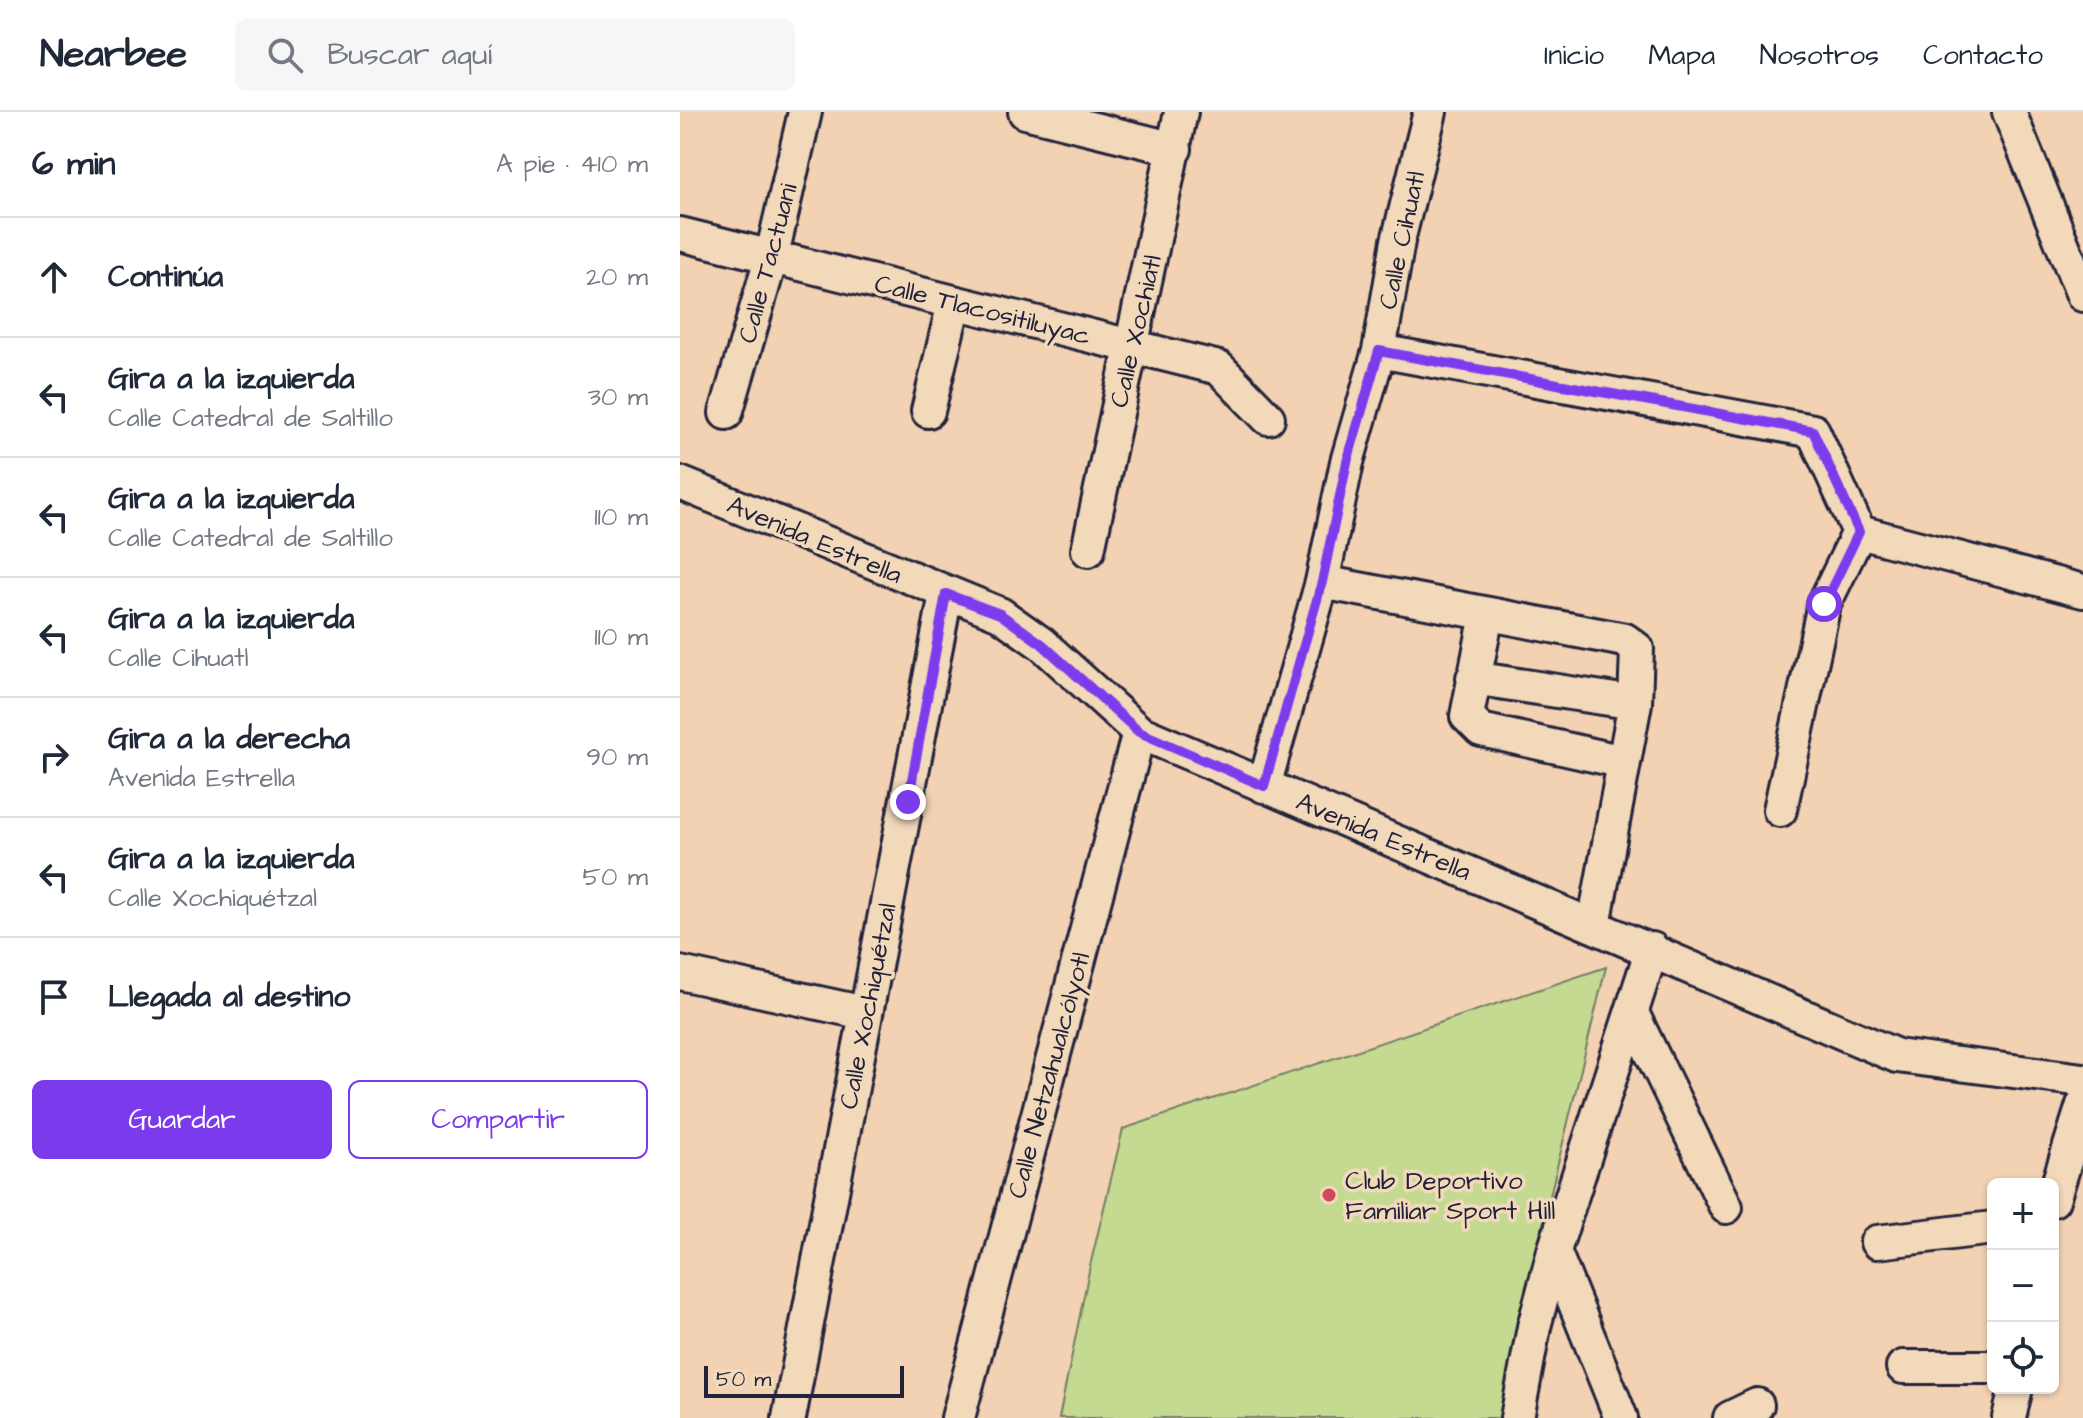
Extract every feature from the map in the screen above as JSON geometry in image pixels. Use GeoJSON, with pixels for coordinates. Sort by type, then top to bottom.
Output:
{"type":"FeatureCollection","features":[{"type":"Feature","properties":{"kind":"street","name":"Calle Tactuani"},"geometry":{"type":"LineString","coordinates":[[726,413],[772,255],[805,112]]}},
{"type":"Feature","properties":{"kind":"street"},"geometry":{"type":"LineString","coordinates":[[1025,112],[1175,149]]}},
{"type":"Feature","properties":{"kind":"street","name":"Calle Xochiatl"},"geometry":{"type":"LineString","coordinates":[[1088,550],[1181,112]]}},
{"type":"Feature","properties":{"kind":"street","name":"Calle Cihuatl"},"geometry":{"type":"LineString","coordinates":[[1264,786],[1322,582],[1347,462],[1379,351],[1398,241],[1430,112]]}},
{"type":"Feature","properties":{"kind":"street"},"geometry":{"type":"LineString","coordinates":[[2009,112],[2079,274]]}},
{"type":"Feature","properties":{"kind":"street","name":"Calle Tlacositiluyac"},"geometry":{"type":"LineString","coordinates":[[680,234],[1219,368],[1268,418]]}},
{"type":"Feature","properties":{"kind":"street"},"geometry":{"type":"LineString","coordinates":[[928,411],[954,303]]}},
{"type":"Feature","properties":{"kind":"street"},"geometry":{"type":"LineString","coordinates":[[1379,351],[1813,431],[1859,532]]}},
{"type":"Feature","properties":{"kind":"street","name":"Avenida Estrella"},"geometry":{"type":"LineString","coordinates":[[680,483],[1000,614],[1042,644],[1139,732],[1897,1056],[2083,1080]]}},
{"type":"Feature","properties":{"kind":"street"},"geometry":{"type":"LineString","coordinates":[[1859,532],[2083,591]]}},
{"type":"Feature","properties":{"kind":"street"},"geometry":{"type":"LineString","coordinates":[[1780,810],[1824,604],[1859,532]]}},
{"type":"Feature","properties":{"kind":"street"},"geometry":{"type":"LineString","coordinates":[[1322,582],[1625,640],[1637,649],[1635,703],[1594,925]]}},
{"type":"Feature","properties":{"kind":"street","name":"Calle Xochiquétzal"},"geometry":{"type":"LineString","coordinates":[[789,1418],[946,594]]}},
{"type":"Feature","properties":{"kind":"street"},"geometry":{"type":"LineString","coordinates":[[1487,614],[1467,716],[1481,730],[1624,762]]}},
{"type":"Feature","properties":{"kind":"street"},"geometry":{"type":"LineString","coordinates":[[1473,678],[1635,703]]}},
{"type":"Feature","properties":{"kind":"street","name":"Calle Netzahualcólyotl"},"geometry":{"type":"LineString","coordinates":[[958,1418],[1139,732]]}},
{"type":"Feature","properties":{"kind":"street"},"geometry":{"type":"LineString","coordinates":[[1517,1418],[1534,1327],[1554,1251],[1652,949]]}},
{"type":"Feature","properties":{"kind":"street"},"geometry":{"type":"LineString","coordinates":[[680,973],[865,1013]]}},
{"type":"Feature","properties":{"kind":"street"},"geometry":{"type":"LineString","coordinates":[[1632,1013],[1726,1207]]}},
{"type":"Feature","properties":{"kind":"street"},"geometry":{"type":"LineString","coordinates":[[2059,1181],[2083,1105]]}},
{"type":"Feature","properties":{"kind":"street"},"geometry":{"type":"LineString","coordinates":[[1877,1242],[1987,1229]]}},
{"type":"Feature","properties":{"kind":"street"},"geometry":{"type":"LineString","coordinates":[[1554,1251],[1621,1418]]}},
{"type":"Feature","properties":{"kind":"street"},"geometry":{"type":"LineString","coordinates":[[1903,1367],[1987,1367]]}},
{"type":"Feature","properties":{"kind":"street"},"geometry":{"type":"LineString","coordinates":[[2009,1418],[2015,1394]]}},
{"type":"Feature","properties":{"kind":"green space","name":"Club Deportivo Familiar Sport Hill"},"geometry":{"type":"Polygon","coordinates":[[[1606,967],[1534,1261],[1504,1418],[1059,1418],[1090,1266],[1123,1129],[1606,967]]]}},
{"type":"Feature","properties":{"kind":"place","name":"Club Deportivo Familiar Sport Hill"},"geometry":{"type":"Point","coordinates":[1329,1195]}},
{"type":"Feature","properties":{"kind":"route"},"geometry":{"type":"LineString","coordinates":[[908,802],[946,594],[1000,614],[1042,644],[1139,732],[1264,786],[1322,582],[1347,462],[1379,351],[1813,431],[1859,532],[1824,604]]}}]}
